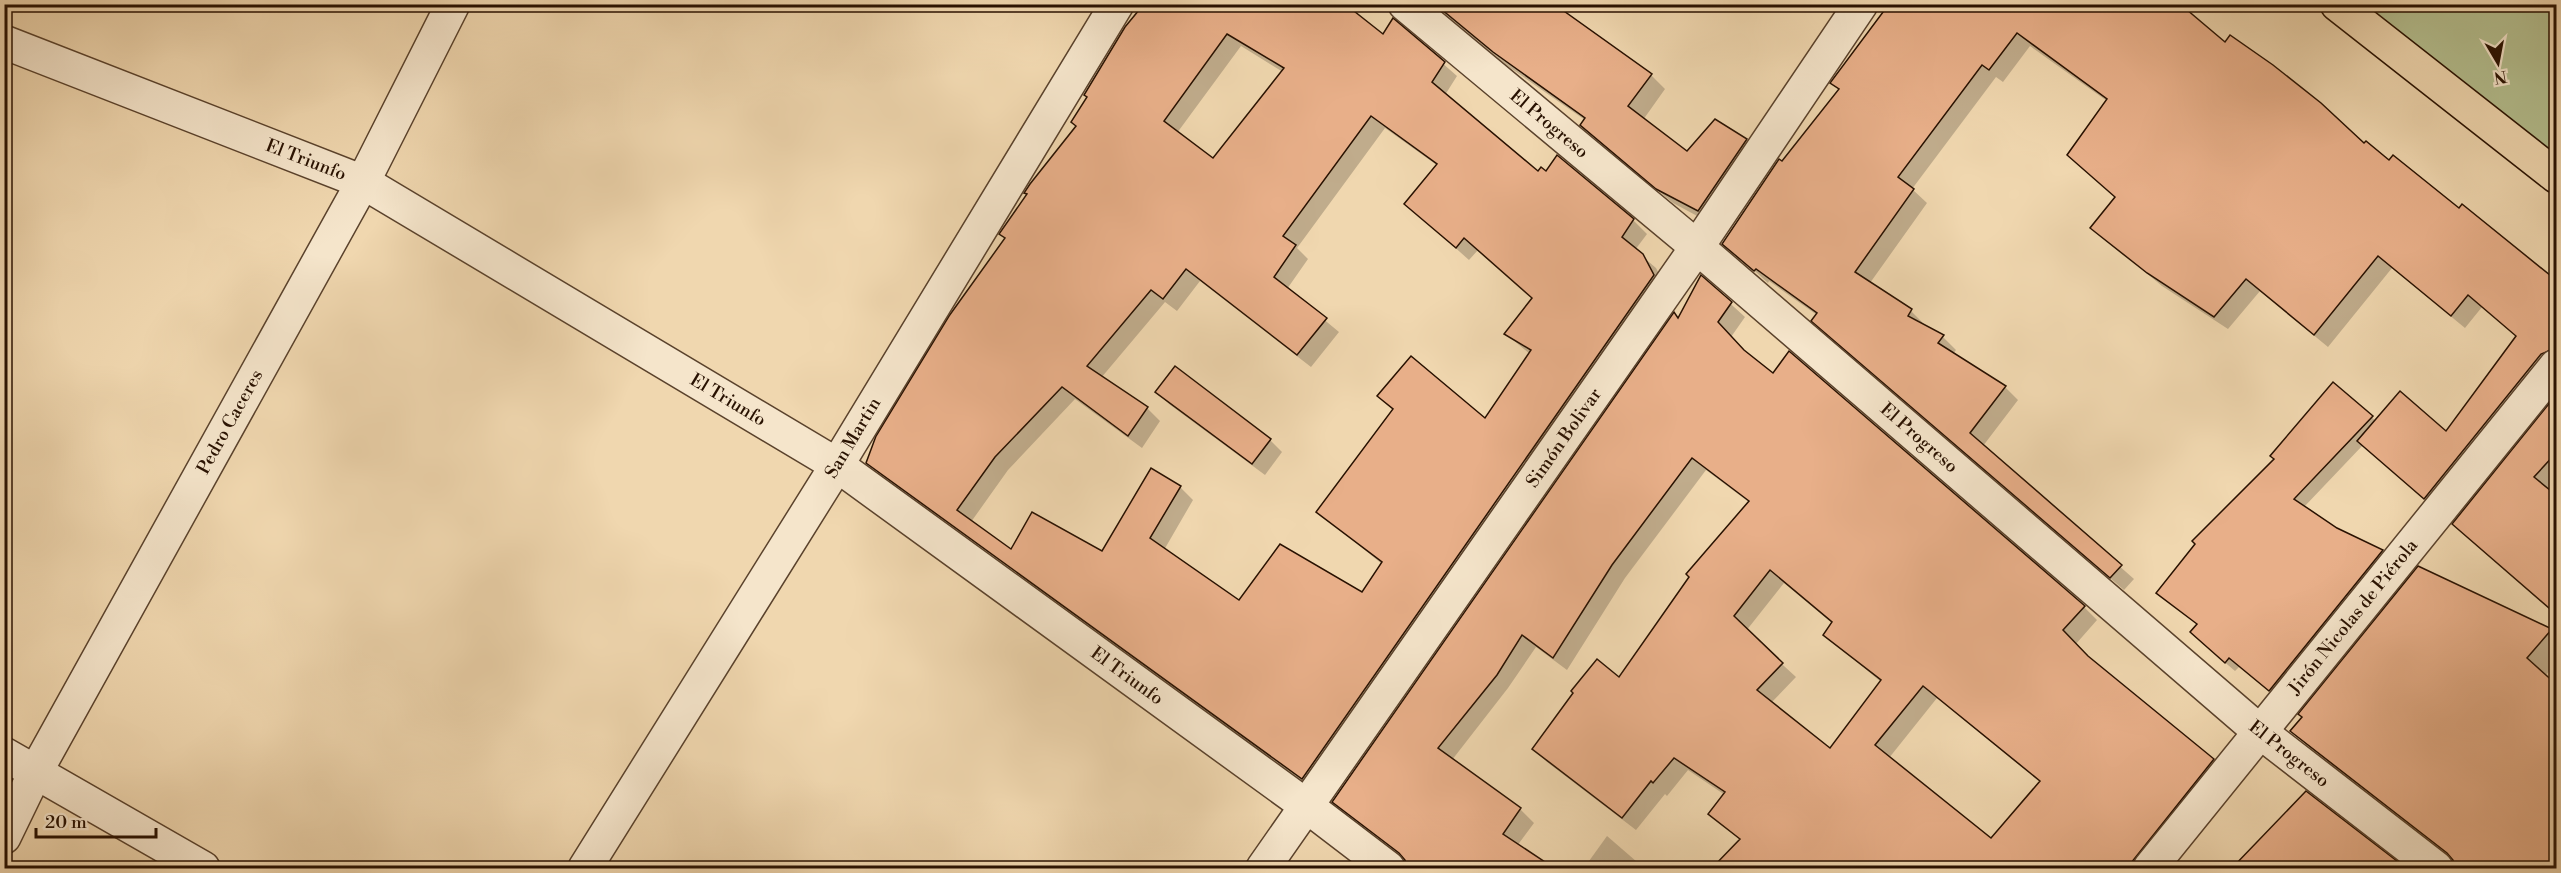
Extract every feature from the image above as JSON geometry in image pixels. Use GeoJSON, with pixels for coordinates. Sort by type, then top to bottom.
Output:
{"type":"FeatureCollection","features":[{"type":"Feature","properties":{"kind":"main road"},"geometry":{"type":"LineString","coordinates":[[2337,4],[2556,176]]}},
{"type":"Feature","properties":{"kind":"street","name":"Pedro Caceres"},"geometry":{"type":"LineString","coordinates":[[4,837],[35,773],[363,182],[453,4]]}},
{"type":"Feature","properties":{"kind":"street","name":"San Martin"},"geometry":{"type":"LineString","coordinates":[[585,868],[837,465],[1117,4]]}},
{"type":"Feature","properties":{"kind":"street","name":"El Progreso"},"geometry":{"type":"LineString","coordinates":[[1405,4],[1697,247],[2259,731],[2436,868]]}},
{"type":"Feature","properties":{"kind":"street","name":"Simón Bolivar"},"geometry":{"type":"LineString","coordinates":[[1263,868],[1308,807],[1697,247],[1861,4]]}},
{"type":"Feature","properties":{"kind":"street","name":"El Triunfo"},"geometry":{"type":"LineString","coordinates":[[4,42],[363,182],[837,465],[1308,807],[1388,868]]}},
{"type":"Feature","properties":{"kind":"street","name":"Jirón Nicolas de Piérola"},"geometry":{"type":"LineString","coordinates":[[2150,868],[2556,366]]}},
{"type":"Feature","properties":{"kind":"street"},"geometry":{"type":"LineString","coordinates":[[4,754],[203,868]]}},
{"type":"Feature","properties":{"kind":"green space"},"geometry":{"type":"Polygon","coordinates":[[[2337,5],[2556,5],[2556,176],[2337,5]]]}},
{"type":"Feature","properties":{"kind":"building"},"geometry":{"type":"Polygon","coordinates":[[[1144,4],[1345,4],[1383,34],[1393,18],[1445,62],[1432,82],[1538,171],[1541,167],[1546,171],[1557,155],[1634,219],[1622,237],[1643,254],[1654,275],[1302,779],[866,463],[876,436],[949,316],[1005,238],[999,234],[1027,194],[1024,193],[1076,126],[1071,122],[1087,97],[1084,95],[1125,27],[1144,4]],[[1227,34],[1164,121],[1213,158],[1284,68],[1227,34]],[[1371,116],[1283,236],[1296,245],[1274,277],[1327,318],[1297,355],[1186,269],[1163,299],[1151,290],[1087,366],[1148,407],[1128,436],[1062,387],[995,457],[957,510],[1011,549],[1032,512],[1102,551],[1151,468],[1181,486],[1150,538],[1239,600],[1280,544],[1362,592],[1382,562],[1316,512],[1393,409],[1377,396],[1411,356],[1485,418],[1531,350],[1504,334],[1532,298],[1464,238],[1456,248],[1404,204],[1437,164],[1371,116]]]}},
{"type":"Feature","properties":{"kind":"building"},"geometry":{"type":"Polygon","coordinates":[[[1435,4],[1554,4],[1652,74],[1628,106],[1687,151],[1715,119],[1747,139],[1698,211],[1656,189],[1580,125],[1585,118],[1493,52],[1435,4]]]}},
{"type":"Feature","properties":{"kind":"building"},"geometry":{"type":"Polygon","coordinates":[[[1889,4],[2180,4],[2225,42],[2230,35],[2273,65],[2321,103],[2364,143],[2366,141],[2389,160],[2393,155],[2459,208],[2462,204],[2556,280],[2556,348],[2541,354],[2424,499],[2357,441],[2400,391],[2446,431],[2516,336],[2468,295],[2451,316],[2378,256],[2314,335],[2246,279],[2214,317],[2147,273],[2090,228],[2115,197],[2067,155],[2107,99],[2017,33],[1989,70],[1982,65],[1898,177],[1914,189],[1855,272],[1912,309],[1908,316],[1944,335],[1938,343],[2006,386],[1970,433],[2122,565],[2110,578],[1811,321],[1817,313],[1756,269],[1754,271],[1722,244],[1779,159],[1782,161],[1839,89],[1830,83],[1889,4]]]}},
{"type":"Feature","properties":{"kind":"building"},"geometry":{"type":"Polygon","coordinates":[[[1701,275],[1732,302],[1718,322],[1744,350],[1773,373],[1789,351],[2085,606],[2063,630],[2088,656],[2214,759],[2127,868],[1712,868],[1740,839],[1708,814],[1725,792],[1674,758],[1653,783],[1651,781],[1622,818],[1532,749],[1573,693],[1571,691],[1597,659],[1619,677],[1689,577],[1686,574],[1749,501],[1692,458],[1612,565],[1553,658],[1522,635],[1497,675],[1438,748],[1521,808],[1503,834],[1554,868],[1406,868],[1405,860],[1399,853],[1332,802],[1674,312],[1678,318],[1701,275]],[[1770,570],[1734,616],[1783,663],[1757,690],[1830,748],[1881,680],[1823,635],[1832,622],[1770,570]],[[1923,686],[1875,745],[1991,838],[2040,781],[1923,686]]]}},
{"type":"Feature","properties":{"kind":"building"},"geometry":{"type":"Polygon","coordinates":[[[1175,366],[1271,439],[1252,464],[1155,392],[1175,366]]]}},
{"type":"Feature","properties":{"kind":"building"},"geometry":{"type":"Polygon","coordinates":[[[2333,382],[2373,416],[2294,499],[2337,528],[2383,550],[2269,691],[2229,658],[2225,663],[2190,632],[2197,624],[2156,593],[2195,544],[2192,541],[2274,459],[2270,456],[2333,382]]]}},
{"type":"Feature","properties":{"kind":"building"},"geometry":{"type":"Polygon","coordinates":[[[2556,395],[2556,453],[2534,477],[2556,495],[2556,614],[2452,524],[2556,395]]]}},
{"type":"Feature","properties":{"kind":"building"},"geometry":{"type":"Polygon","coordinates":[[[2418,566],[2552,629],[2527,658],[2556,684],[2556,868],[2454,868],[2453,860],[2447,853],[2290,731],[2302,717],[2298,714],[2418,566]]]}},
{"type":"Feature","properties":{"kind":"building"},"geometry":{"type":"Polygon","coordinates":[[[2306,791],[2406,868],[2232,868],[2306,791]]]}}]}
